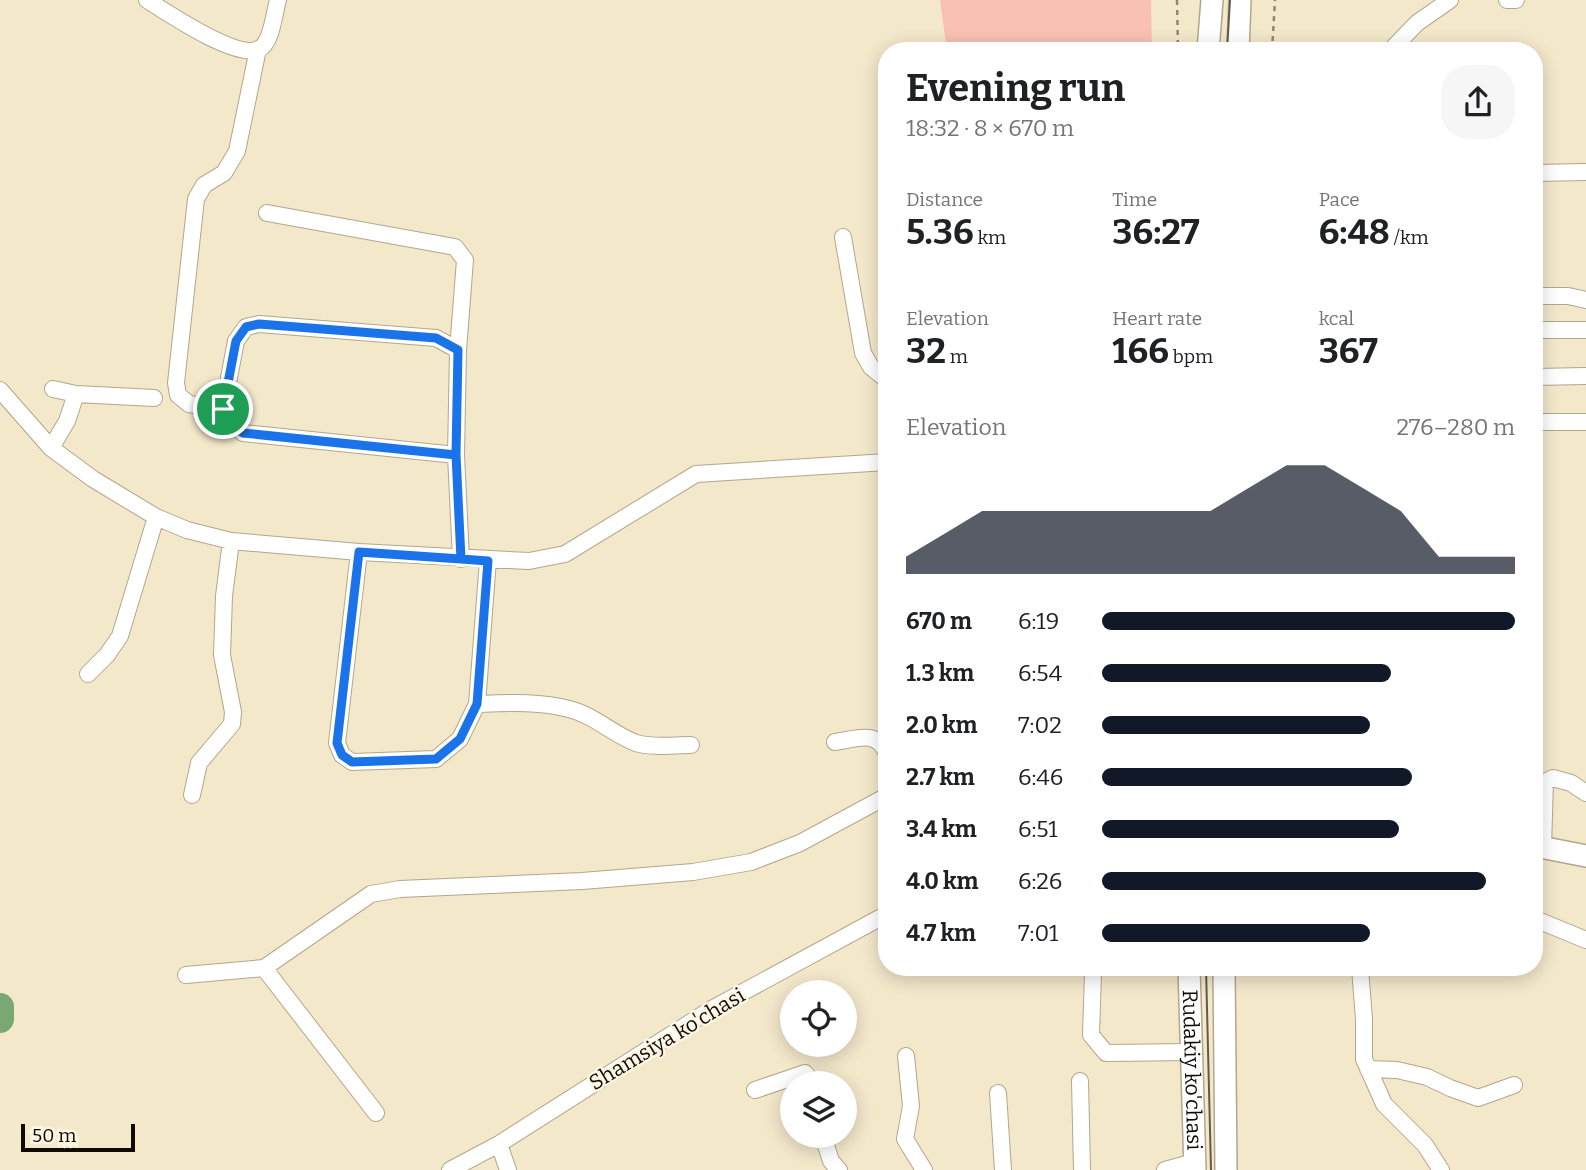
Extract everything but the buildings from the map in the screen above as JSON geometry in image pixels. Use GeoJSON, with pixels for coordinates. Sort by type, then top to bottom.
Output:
{"type":"FeatureCollection","features":[{"type":"Feature","properties":{"kind":"main road"},"geometry":{"type":"LineString","coordinates":[[1209,42],[1210,0]]}},
{"type":"Feature","properties":{"kind":"main road"},"geometry":{"type":"LineString","coordinates":[[1238,42],[1240,0]]}},
{"type":"Feature","properties":{"kind":"main road"},"geometry":{"type":"LineString","coordinates":[[1240,42],[1255,0]]}},
{"type":"Feature","properties":{"kind":"main road"},"geometry":{"type":"LineString","coordinates":[[1543,848],[1586,856]]}},
{"type":"Feature","properties":{"kind":"main road","name":"Rudakiy ko'chasi"},"geometry":{"type":"LineString","coordinates":[[1189,976],[1194,1166]]}},
{"type":"Feature","properties":{"kind":"main road","name":"Rudakiy ko'chasi"},"geometry":{"type":"LineString","coordinates":[[1224,976],[1226,1170]]}},
{"type":"Feature","properties":{"kind":"street"},"geometry":{"type":"LineString","coordinates":[[147,0],[197,32],[246,51],[258,49],[267,41],[278,0]]}},
{"type":"Feature","properties":{"kind":"street"},"geometry":{"type":"LineString","coordinates":[[1399,42],[1417,23],[1450,0]]}},
{"type":"Feature","properties":{"kind":"street"},"geometry":{"type":"LineString","coordinates":[[1507,0],[1516,0]]}},
{"type":"Feature","properties":{"kind":"street"},"geometry":{"type":"LineString","coordinates":[[223,409],[189,404],[178,395],[176,383],[196,199],[204,185],[224,173],[237,151],[258,49]]}},
{"type":"Feature","properties":{"kind":"street"},"geometry":{"type":"LineString","coordinates":[[1543,173],[1586,172]]}},
{"type":"Feature","properties":{"kind":"street"},"geometry":{"type":"LineString","coordinates":[[267,213],[455,247],[466,260],[458,350],[456,455],[461,559]]}},
{"type":"Feature","properties":{"kind":"street"},"geometry":{"type":"LineString","coordinates":[[843,237],[863,354],[878,373]]}},
{"type":"Feature","properties":{"kind":"street"},"geometry":{"type":"LineString","coordinates":[[1543,296],[1567,296],[1586,300]]}},
{"type":"Feature","properties":{"kind":"street"},"geometry":{"type":"LineString","coordinates":[[456,455],[243,433],[229,424],[223,409],[236,341],[246,327],[259,324],[436,338],[458,350]]}},
{"type":"Feature","properties":{"kind":"street"},"geometry":{"type":"LineString","coordinates":[[1543,331],[1586,330]]}},
{"type":"Feature","properties":{"kind":"street"},"geometry":{"type":"LineString","coordinates":[[1543,377],[1586,376]]}},
{"type":"Feature","properties":{"kind":"street"},"geometry":{"type":"LineString","coordinates":[[53,389],[76,394],[154,398]]}},
{"type":"Feature","properties":{"kind":"street"},"geometry":{"type":"LineString","coordinates":[[0,390],[51,448],[93,479],[156,517],[187,530],[232,541],[359,552],[488,561],[529,561],[565,554],[696,474],[878,463]]}},
{"type":"Feature","properties":{"kind":"street"},"geometry":{"type":"LineString","coordinates":[[51,448],[67,421],[76,394]]}},
{"type":"Feature","properties":{"kind":"street"},"geometry":{"type":"LineString","coordinates":[[1543,422],[1586,422]]}},
{"type":"Feature","properties":{"kind":"street"},"geometry":{"type":"LineString","coordinates":[[89,674],[120,636],[156,517]]}},
{"type":"Feature","properties":{"kind":"street"},"geometry":{"type":"LineString","coordinates":[[192,794],[199,763],[232,724],[233,712],[222,655],[224,596],[232,541]]}},
{"type":"Feature","properties":{"kind":"street"},"geometry":{"type":"LineString","coordinates":[[359,552],[337,743],[342,755],[352,762],[436,759],[460,739],[477,704],[488,561]]}},
{"type":"Feature","properties":{"kind":"street"},"geometry":{"type":"LineString","coordinates":[[477,704],[529,703],[568,708],[592,716],[614,733],[640,744],[691,745]]}},
{"type":"Feature","properties":{"kind":"street"},"geometry":{"type":"LineString","coordinates":[[835,742],[873,737],[878,741]]}},
{"type":"Feature","properties":{"kind":"street"},"geometry":{"type":"LineString","coordinates":[[1543,804],[1545,782],[1553,778],[1571,783],[1586,793]]}},
{"type":"Feature","properties":{"kind":"street"},"geometry":{"type":"LineString","coordinates":[[186,975],[264,968],[371,894],[400,889],[582,881],[693,872],[751,862],[800,843],[878,801]]}},
{"type":"Feature","properties":{"kind":"street","name":"Shamsiya ko'chasi"},"geometry":{"type":"LineString","coordinates":[[450,1170],[499,1144],[710,1010],[878,919]]}},
{"type":"Feature","properties":{"kind":"street"},"geometry":{"type":"LineString","coordinates":[[1543,922],[1586,940]]}},
{"type":"Feature","properties":{"kind":"street"},"geometry":{"type":"LineString","coordinates":[[264,968],[376,1114]]}},
{"type":"Feature","properties":{"kind":"street"},"geometry":{"type":"LineString","coordinates":[[1093,976],[1091,1035],[1106,1053],[1192,1052]]}},
{"type":"Feature","properties":{"kind":"street"},"geometry":{"type":"LineString","coordinates":[[1361,976],[1364,1059],[1368,1069],[1384,1104],[1425,1145],[1441,1170]]}},
{"type":"Feature","properties":{"kind":"street"},"geometry":{"type":"LineString","coordinates":[[906,1056],[911,1106],[905,1139],[924,1170]]}},
{"type":"Feature","properties":{"kind":"street"},"geometry":{"type":"LineString","coordinates":[[1368,1069],[1397,1070],[1427,1077],[1478,1098],[1514,1085]]}},
{"type":"Feature","properties":{"kind":"street"},"geometry":{"type":"LineString","coordinates":[[1080,1081],[1082,1170]]}},
{"type":"Feature","properties":{"kind":"street"},"geometry":{"type":"LineString","coordinates":[[755,1090],[780,1082]]}},
{"type":"Feature","properties":{"kind":"street"},"geometry":{"type":"LineString","coordinates":[[998,1093],[1003,1170]]}},
{"type":"Feature","properties":{"kind":"street"},"geometry":{"type":"LineString","coordinates":[[499,1144],[508,1170]]}},
{"type":"Feature","properties":{"kind":"street"},"geometry":{"type":"LineString","coordinates":[[827,1148],[831,1161],[839,1170]]}},
{"type":"Feature","properties":{"kind":"street"},"geometry":{"type":"LineString","coordinates":[[1165,1170],[1194,1166]]}},
{"type":"Feature","properties":{"kind":"path"},"geometry":{"type":"LineString","coordinates":[[1178,0],[1178,42]]}},
{"type":"Feature","properties":{"kind":"path"},"geometry":{"type":"LineString","coordinates":[[1273,42],[1275,0]]}},
{"type":"Feature","properties":{"kind":"shaded area"},"geometry":{"type":"Polygon","coordinates":[[[940,0],[1151,0],[1152,42],[946,42],[940,0]]]}},
{"type":"Feature","properties":{"kind":"waterway"},"geometry":{"type":"LineString","coordinates":[[0,1007],[0,1019]]}},
{"type":"Feature","properties":{"kind":"tram line"},"geometry":{"type":"LineString","coordinates":[[1228,42],[1230,0]]}},
{"type":"Feature","properties":{"kind":"tram line"},"geometry":{"type":"LineString","coordinates":[[1206,976],[1211,1170]]}},
{"type":"Feature","properties":{"kind":"route"},"geometry":{"type":"LineString","coordinates":[[223,409],[229,424],[243,433],[456,455],[461,559],[359,552],[337,743],[342,755],[352,762],[436,759],[460,739],[477,704],[488,561],[461,559],[456,455],[458,350],[436,338],[259,324],[246,327],[236,341],[223,409]]}}]}
